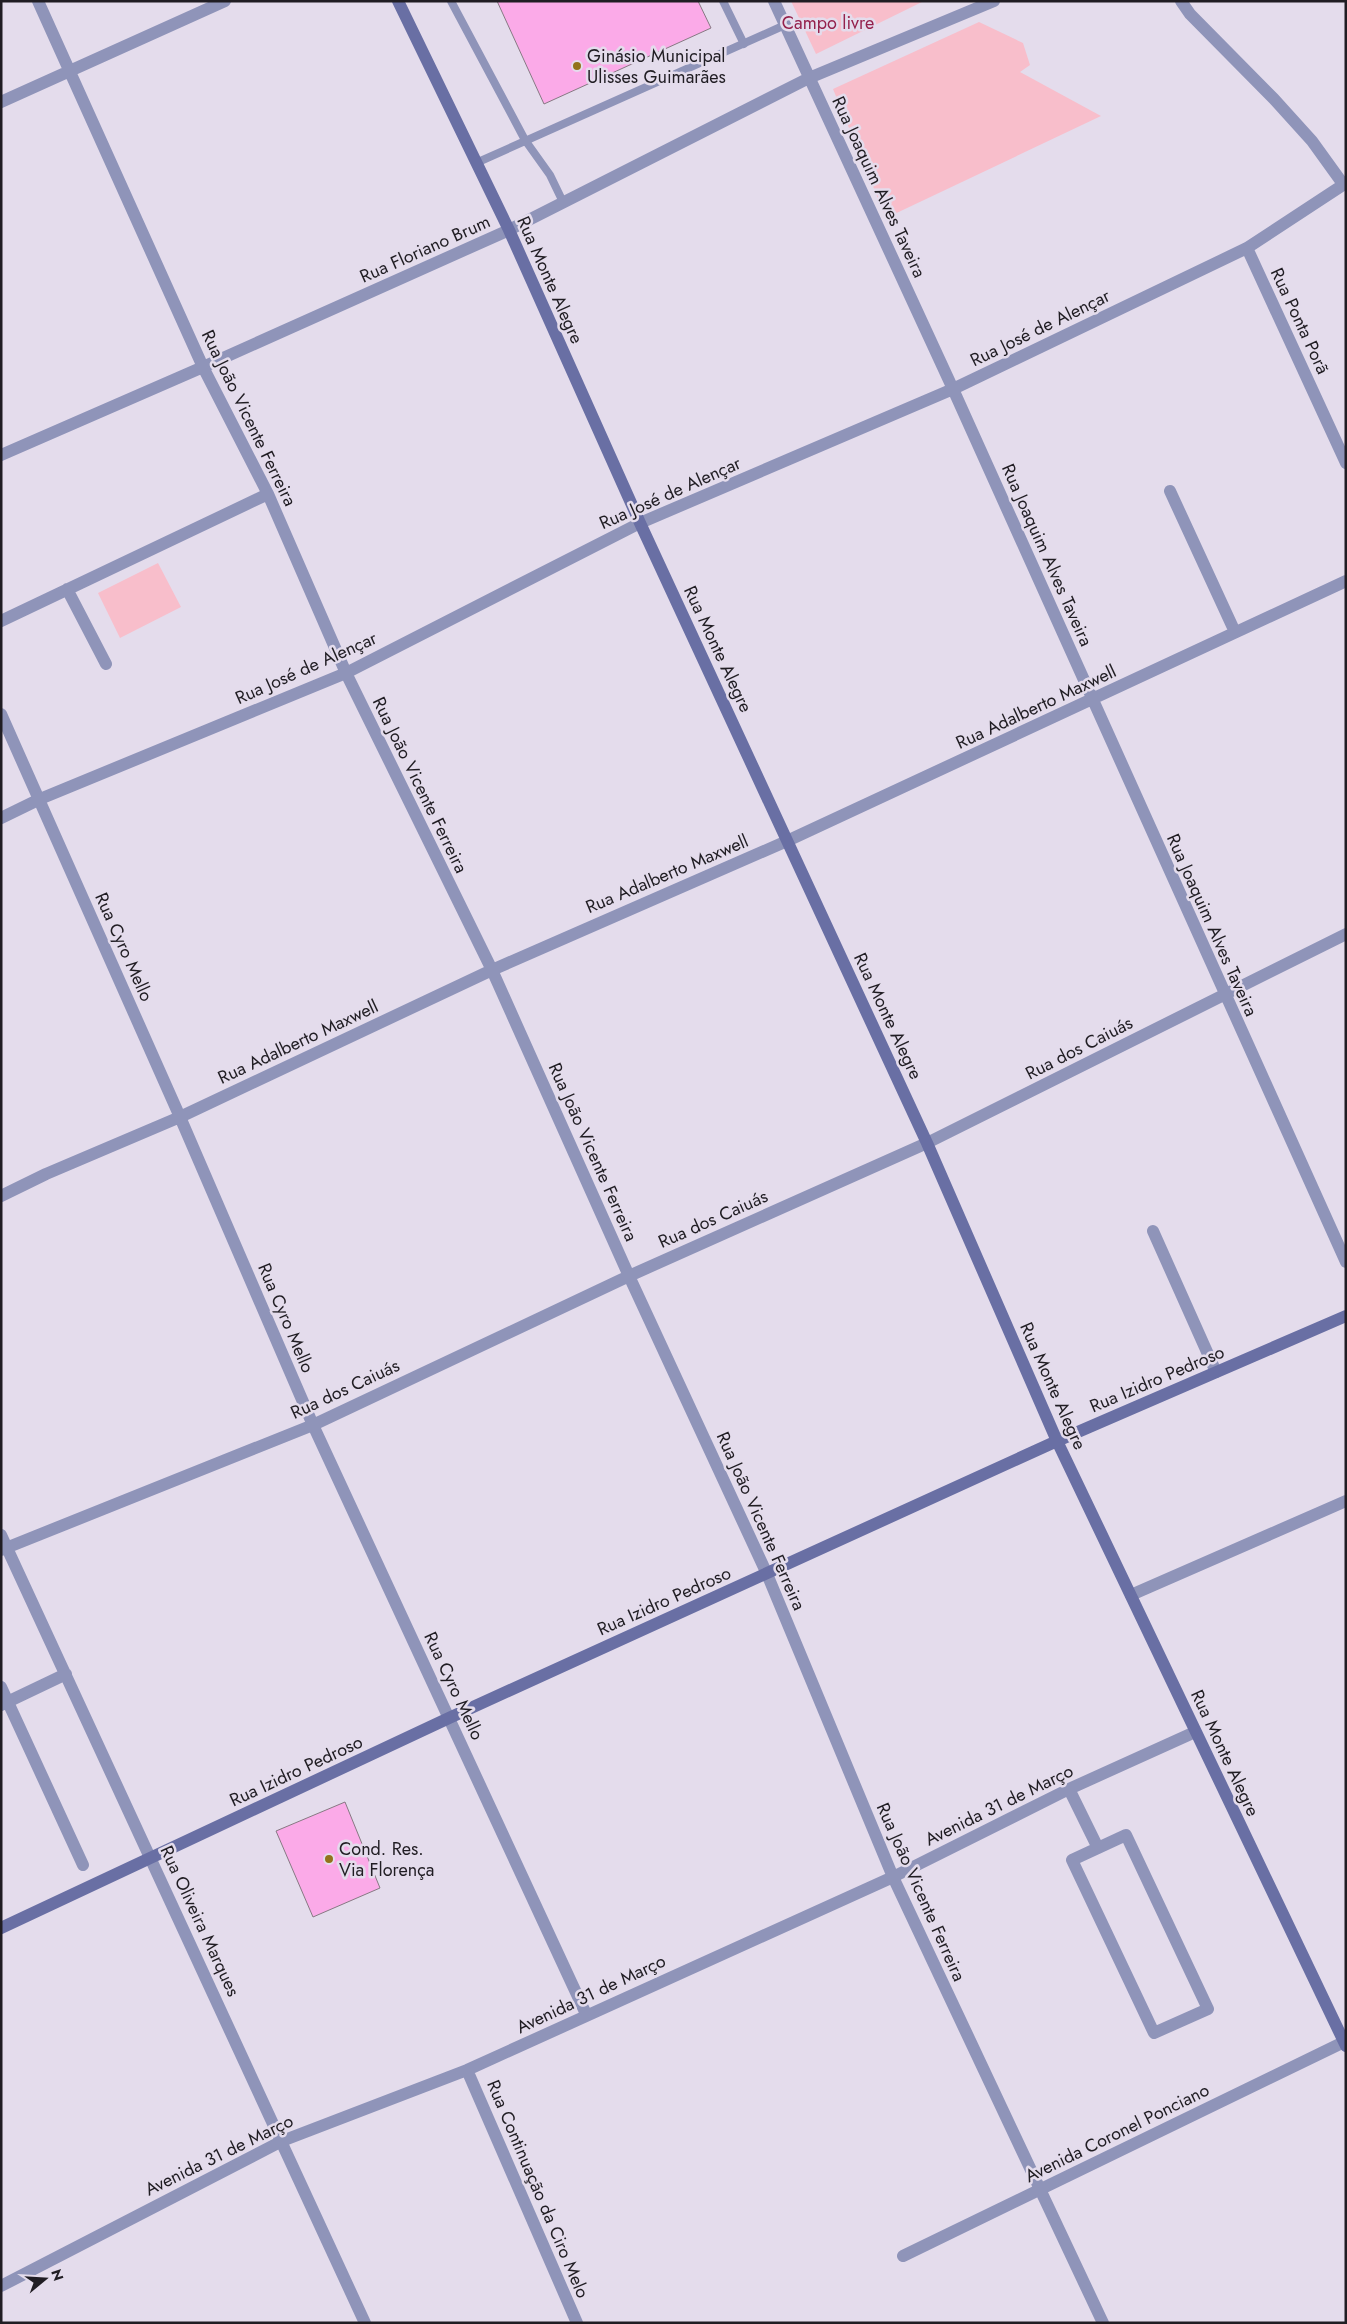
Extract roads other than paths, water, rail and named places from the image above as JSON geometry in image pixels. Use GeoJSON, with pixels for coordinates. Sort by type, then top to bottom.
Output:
{"type":"FeatureCollection","features":[{"type":"Feature","properties":{"kind":"street","name":"Rua João Vicente Ferreira"},"geometry":{"type":"LineString","coordinates":[[38,1],[203,367],[268,494],[346,673],[492,970],[629,1276],[767,1574],[892,1877],[1103,2323]]}},
{"type":"Feature","properties":{"kind":"street"},"geometry":{"type":"LineString","coordinates":[[1,102],[225,1]]}},
{"type":"Feature","properties":{"kind":"street","name":"Rua Joaquim Alves Taveira"},"geometry":{"type":"LineString","coordinates":[[774,1],[953,389],[1094,700],[1224,995],[1346,1262]]}},
{"type":"Feature","properties":{"kind":"street","name":"Rua Floriano Brum"},"geometry":{"type":"LineString","coordinates":[[1,454],[203,367],[509,230],[809,78],[994,1]]}},
{"type":"Feature","properties":{"kind":"street"},"geometry":{"type":"LineString","coordinates":[[1181,1],[1190,14],[1312,141],[1345,184]]}},
{"type":"Feature","properties":{"kind":"street","name":"Rua Monte Alegre"},"geometry":{"type":"LineString","coordinates":[[400,2],[509,230],[640,523],[928,1143],[1057,1440],[1345,2043]]}},
{"type":"Feature","properties":{"kind":"street","name":"Rua José de Alençar"},"geometry":{"type":"LineString","coordinates":[[1,818],[40,799],[346,673],[640,523],[953,389],[1247,248],[1345,184]]}},
{"type":"Feature","properties":{"kind":"street","name":"Rua Ponta Porã"},"geometry":{"type":"LineString","coordinates":[[1247,248],[1346,463]]}},
{"type":"Feature","properties":{"kind":"street"},"geometry":{"type":"LineString","coordinates":[[1170,491],[1235,632]]}},
{"type":"Feature","properties":{"kind":"street"},"geometry":{"type":"LineString","coordinates":[[1,620],[268,494]]}},
{"type":"Feature","properties":{"kind":"street","name":"Rua Adalberto Maxwell"},"geometry":{"type":"LineString","coordinates":[[1,1196],[46,1174],[180,1117],[492,970],[787,841],[1094,700],[1346,581]]}},
{"type":"Feature","properties":{"kind":"street"},"geometry":{"type":"LineString","coordinates":[[67,589],[106,664]]}},
{"type":"Feature","properties":{"kind":"street","name":"Rua Cyro Mello"},"geometry":{"type":"LineString","coordinates":[[1,714],[180,1117],[313,1424],[586,2014]]}},
{"type":"Feature","properties":{"kind":"street","name":"Rua dos Caiuás"},"geometry":{"type":"LineString","coordinates":[[4,1549],[313,1424],[629,1276],[928,1143],[1346,934]]}},
{"type":"Feature","properties":{"kind":"street"},"geometry":{"type":"LineString","coordinates":[[1152,1231],[1216,1372]]}},
{"type":"Feature","properties":{"kind":"street","name":"Rua Izidro Pedroso"},"geometry":{"type":"LineString","coordinates":[[1,1928],[152,1859],[449,1718],[1057,1440],[1346,1316]]}},
{"type":"Feature","properties":{"kind":"street"},"geometry":{"type":"LineString","coordinates":[[1131,1595],[1346,1501]]}},
{"type":"Feature","properties":{"kind":"street","name":"Rua Oliveira Marques"},"geometry":{"type":"LineString","coordinates":[[1,1535],[4,1549],[66,1674],[365,2323]]}},
{"type":"Feature","properties":{"kind":"street"},"geometry":{"type":"LineString","coordinates":[[5,1703],[66,1674]]}},
{"type":"Feature","properties":{"kind":"street"},"geometry":{"type":"LineString","coordinates":[[1,1687],[5,1703],[83,1865]]}},
{"type":"Feature","properties":{"kind":"street","name":"Avenida 31 de Março"},"geometry":{"type":"LineString","coordinates":[[1,2286],[282,2141],[467,2070],[586,2014],[892,1877],[1069,1788],[1195,1732]]}},
{"type":"Feature","properties":{"kind":"street"},"geometry":{"type":"LineString","coordinates":[[1069,1788],[1098,1848]]}},
{"type":"Feature","properties":{"kind":"street"},"geometry":{"type":"LineString","coordinates":[[1126,1835],[1208,2008],[1154,2033],[1072,1860],[1098,1848],[1126,1835]]}},
{"type":"Feature","properties":{"kind":"street","name":"Avenida Coronel Ponciano"},"geometry":{"type":"LineString","coordinates":[[903,2256],[1345,2043]]}},
{"type":"Feature","properties":{"kind":"street","name":"Rua Continuação da Ciro Melo"},"geometry":{"type":"LineString","coordinates":[[467,2070],[577,2323]]}},
{"type":"Feature","properties":{"kind":"lane"},"geometry":{"type":"LineString","coordinates":[[451,1],[525,140],[550,175],[563,202]]}},
{"type":"Feature","properties":{"kind":"lane"},"geometry":{"type":"LineString","coordinates":[[723,1],[744,44]]}},
{"type":"Feature","properties":{"kind":"lane"},"geometry":{"type":"LineString","coordinates":[[476,163],[785,25]]}},
{"type":"Feature","properties":{"kind":"place","name":"Ginásio Municipal Ulisses Guimarães"},"geometry":{"type":"Point","coordinates":[577,66]}},
{"type":"Feature","properties":{"kind":"place","name":"Cond. Res. Via Florença"},"geometry":{"type":"Point","coordinates":[329,1859]}},
{"type":"Feature","properties":{"kind":"park label","name":"Campo livre"},"geometry":{"type":"Point","coordinates":[828,23]}}]}
